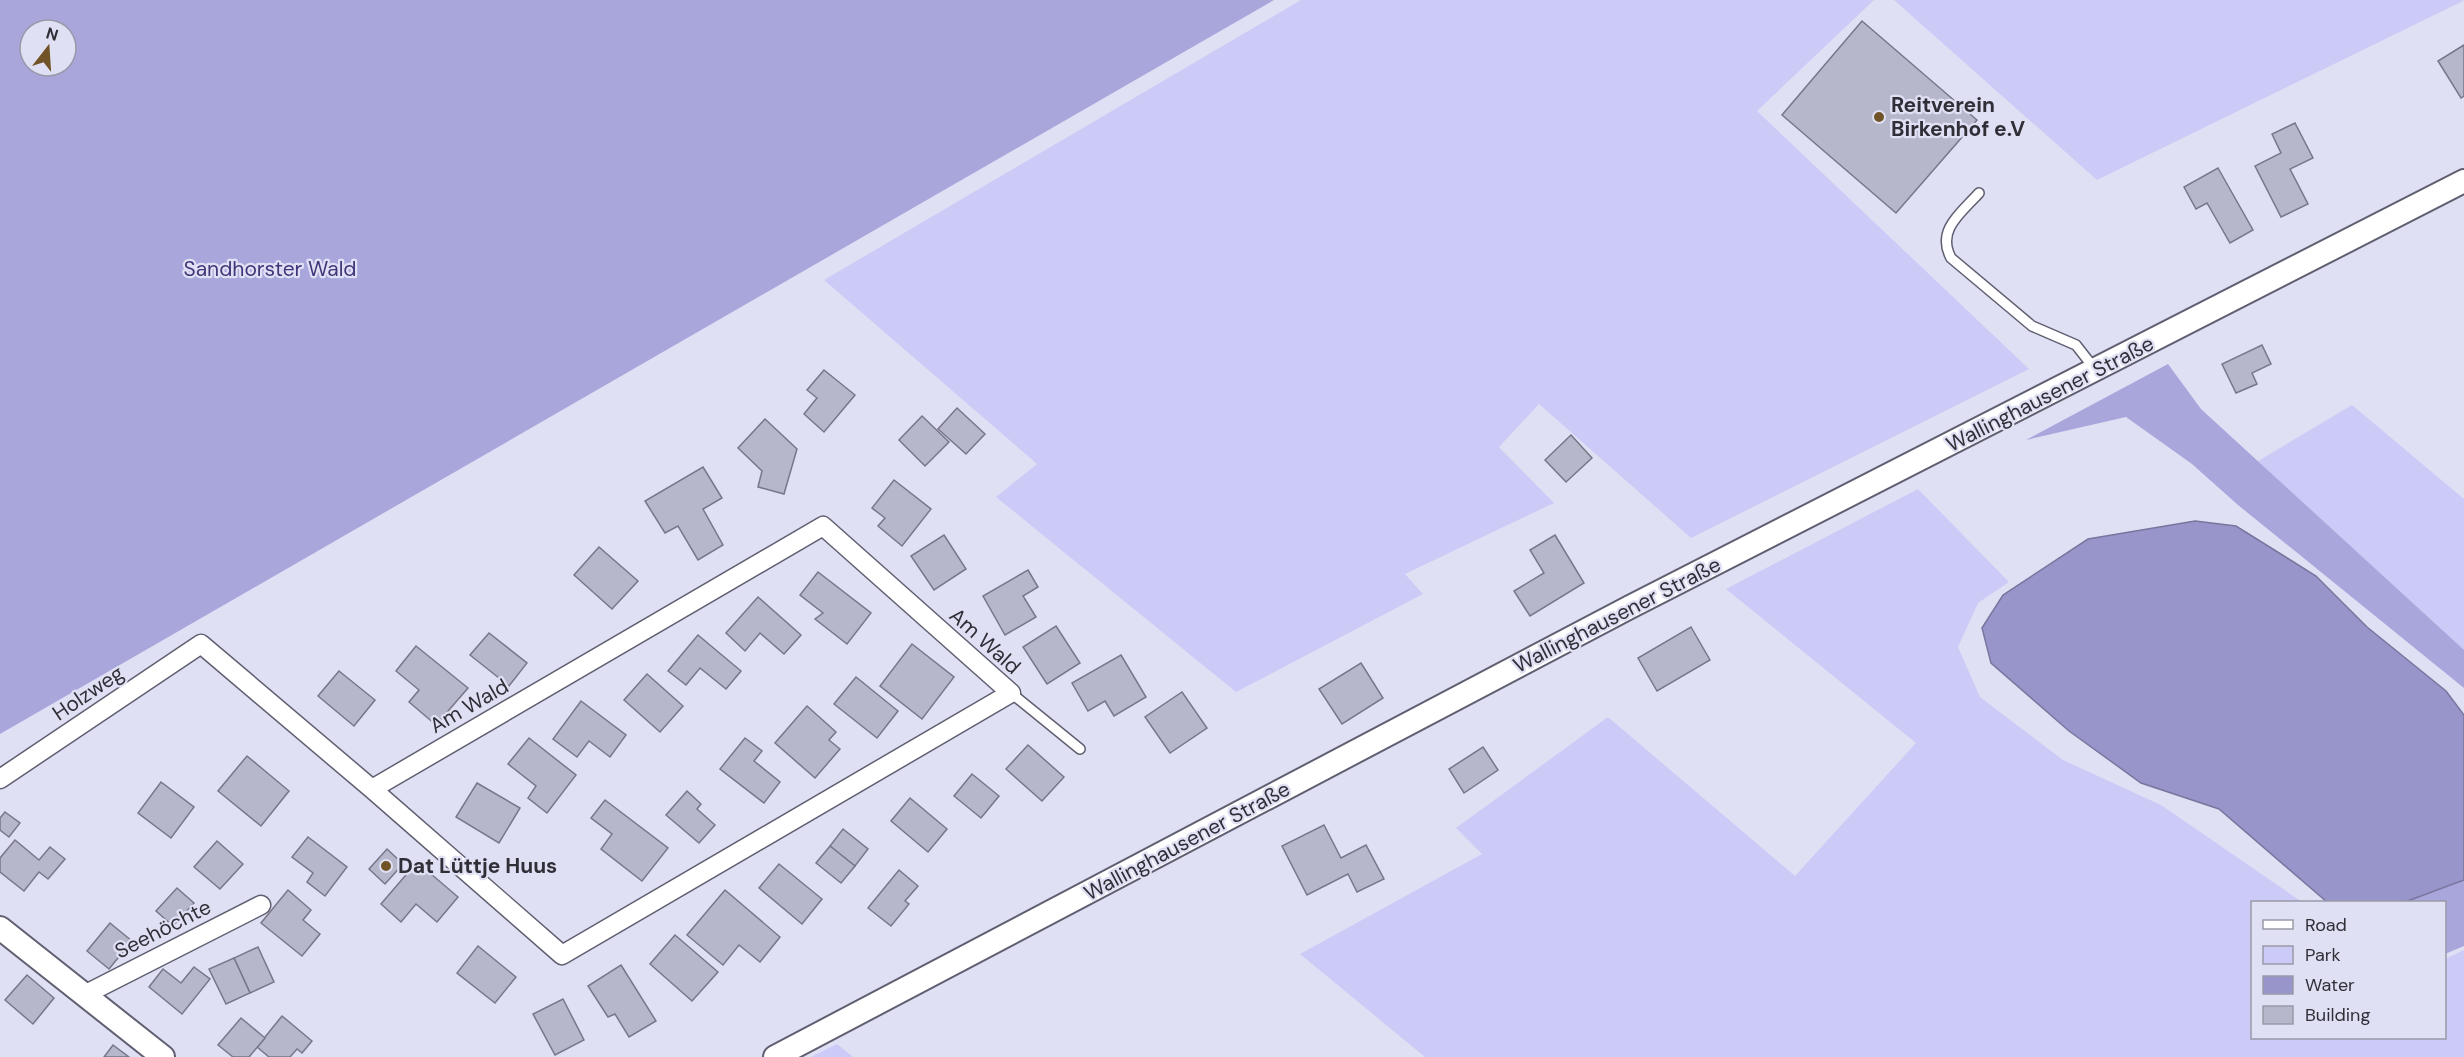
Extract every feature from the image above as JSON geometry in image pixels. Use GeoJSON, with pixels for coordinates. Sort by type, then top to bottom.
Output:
{"type":"FeatureCollection","features":[{"type":"Feature","properties":{"kind":"street","name":"Wallinghausener Straße"},"geometry":{"type":"LineString","coordinates":[[775,1057],[1630,608],[2464,181]]}},
{"type":"Feature","properties":{"kind":"street","name":"Am Wald"},"geometry":{"type":"LineString","coordinates":[[201,644],[372,789],[562,956],[1011,693],[823,526],[372,789]]}},
{"type":"Feature","properties":{"kind":"street","name":"Holzweg"},"geometry":{"type":"LineString","coordinates":[[0,779],[201,644]]}},
{"type":"Feature","properties":{"kind":"street","name":"Seehöchte"},"geometry":{"type":"LineString","coordinates":[[86,994],[261,905]]}},
{"type":"Feature","properties":{"kind":"street"},"geometry":{"type":"LineString","coordinates":[[0,928],[163,1057]]}},
{"type":"Feature","properties":{"kind":"lane"},"geometry":{"type":"LineString","coordinates":[[1979,193],[1948,228],[1945,248],[1951,258],[2032,326],[2076,345],[2095,370]]}},
{"type":"Feature","properties":{"kind":"lane"},"geometry":{"type":"LineString","coordinates":[[1011,693],[1080,749]]}},
{"type":"Feature","properties":{"kind":"green space","name":"Sandhorster Wald"},"geometry":{"type":"Polygon","coordinates":[[[0,0],[1274,0],[0,734],[0,0]]]}},
{"type":"Feature","properties":{"kind":"green space"},"geometry":{"type":"Polygon","coordinates":[[[1301,0],[1874,0],[1757,111],[2029,369],[1691,538],[1539,404],[1499,447],[1554,503],[1405,574],[1423,594],[1236,692],[996,497],[1037,464],[824,280],[1301,0]]]}},
{"type":"Feature","properties":{"kind":"green space"},"geometry":{"type":"Polygon","coordinates":[[[1894,0],[2463,0],[2463,1],[2097,180],[1894,0]]]}},
{"type":"Feature","properties":{"kind":"green space"},"geometry":{"type":"Polygon","coordinates":[[[2168,364],[2201,409],[2464,650],[2464,688],[2238,505],[2192,464],[2126,417],[2026,440],[2168,364]]]}},
{"type":"Feature","properties":{"kind":"green space"},"geometry":{"type":"Polygon","coordinates":[[[2352,405],[2464,499],[2464,659],[2258,461],[2352,405]]]}},
{"type":"Feature","properties":{"kind":"green space"},"geometry":{"type":"Polygon","coordinates":[[[1918,489],[2009,582],[1978,603],[1958,647],[1980,697],[2063,760],[2161,805],[2301,901],[2251,901],[2251,1039],[2446,1039],[2446,959],[2464,950],[2464,1057],[1425,1057],[1300,954],[1482,854],[1456,828],[1608,717],[1795,876],[1916,743],[1726,589],[1918,489]]]}},
{"type":"Feature","properties":{"kind":"green space"},"geometry":{"type":"Polygon","coordinates":[[[2464,880],[2464,946],[2446,954],[2446,901],[2408,901],[2464,880]]]}},
{"type":"Feature","properties":{"kind":"green space"},"geometry":{"type":"Polygon","coordinates":[[[837,1044],[853,1057],[811,1057],[837,1044]]]}},
{"type":"Feature","properties":{"kind":"water"},"geometry":{"type":"Polygon","coordinates":[[[2195,521],[2236,526],[2316,576],[2367,627],[2446,691],[2464,715],[2464,880],[2408,901],[2326,901],[2219,809],[2141,783],[2069,731],[1991,663],[1982,628],[2003,595],[2088,539],[2195,521]]]}},
{"type":"Feature","properties":{"kind":"building","name":"Reitverein Birkenhof e.V"},"geometry":{"type":"Polygon","coordinates":[[[1862,21],[1977,120],[1896,213],[1782,115],[1862,21]]]}},
{"type":"Feature","properties":{"kind":"building"},"geometry":{"type":"Polygon","coordinates":[[[2464,45],[2464,96],[2461,98],[2438,61],[2464,45]]]}},
{"type":"Feature","properties":{"kind":"building"},"geometry":{"type":"Polygon","coordinates":[[[2295,123],[2313,158],[2290,169],[2308,204],[2281,217],[2255,166],[2281,153],[2272,134],[2295,123]]]}},
{"type":"Feature","properties":{"kind":"building"},"geometry":{"type":"Polygon","coordinates":[[[2218,168],[2253,230],[2230,243],[2207,203],[2196,209],[2184,187],[2218,168]]]}},
{"type":"Feature","properties":{"kind":"building"},"geometry":{"type":"Polygon","coordinates":[[[2262,345],[2271,364],[2252,373],[2257,384],[2236,393],[2222,364],[2262,345]]]}},
{"type":"Feature","properties":{"kind":"building"},"geometry":{"type":"Polygon","coordinates":[[[824,370],[855,395],[824,432],[804,414],[817,398],[807,390],[824,370]]]}},
{"type":"Feature","properties":{"kind":"building"},"geometry":{"type":"Polygon","coordinates":[[[957,408],[985,434],[966,454],[938,429],[957,408]]]}},
{"type":"Feature","properties":{"kind":"building"},"geometry":{"type":"Polygon","coordinates":[[[922,416],[949,442],[925,466],[899,440],[922,416]]]}},
{"type":"Feature","properties":{"kind":"building"},"geometry":{"type":"Polygon","coordinates":[[[765,419],[797,449],[784,494],[758,487],[762,471],[738,448],[765,419]]]}},
{"type":"Feature","properties":{"kind":"building"},"geometry":{"type":"Polygon","coordinates":[[[1571,435],[1592,458],[1566,482],[1545,460],[1571,435]]]}},
{"type":"Feature","properties":{"kind":"building"},"geometry":{"type":"Polygon","coordinates":[[[703,467],[722,498],[703,509],[723,545],[698,560],[678,526],[665,533],[645,501],[703,467]]]}},
{"type":"Feature","properties":{"kind":"building"},"geometry":{"type":"Polygon","coordinates":[[[894,480],[931,509],[902,546],[878,526],[885,518],[872,508],[894,480]]]}},
{"type":"Feature","properties":{"kind":"building"},"geometry":{"type":"Polygon","coordinates":[[[944,535],[966,569],[934,590],[911,556],[944,535]]]}},
{"type":"Feature","properties":{"kind":"building"},"geometry":{"type":"Polygon","coordinates":[[[1555,535],[1584,583],[1530,616],[1514,591],[1544,573],[1530,550],[1555,535]]]}},
{"type":"Feature","properties":{"kind":"building"},"geometry":{"type":"Polygon","coordinates":[[[599,547],[638,581],[612,609],[574,575],[599,547]]]}},
{"type":"Feature","properties":{"kind":"building"},"geometry":{"type":"Polygon","coordinates":[[[1028,570],[1038,587],[1023,596],[1036,617],[1005,635],[983,596],[1028,570]]]}},
{"type":"Feature","properties":{"kind":"building"},"geometry":{"type":"Polygon","coordinates":[[[818,572],[871,613],[847,644],[815,619],[823,613],[800,595],[818,572]]]}},
{"type":"Feature","properties":{"kind":"building"},"geometry":{"type":"Polygon","coordinates":[[[758,597],[801,635],[784,654],[760,633],[745,651],[726,633],[758,597]]]}},
{"type":"Feature","properties":{"kind":"building"},"geometry":{"type":"Polygon","coordinates":[[[1056,626],[1080,663],[1047,684],[1023,647],[1056,626]]]}},
{"type":"Feature","properties":{"kind":"building"},"geometry":{"type":"Polygon","coordinates":[[[1691,627],[1710,660],[1657,691],[1638,658],[1691,627]]]}},
{"type":"Feature","properties":{"kind":"building"},"geometry":{"type":"Polygon","coordinates":[[[489,633],[527,663],[509,686],[470,655],[489,633]]]}},
{"type":"Feature","properties":{"kind":"building"},"geometry":{"type":"Polygon","coordinates":[[[698,635],[741,671],[726,689],[700,668],[686,685],[668,671],[698,635]]]}},
{"type":"Feature","properties":{"kind":"building"},"geometry":{"type":"Polygon","coordinates":[[[912,644],[954,677],[922,719],[880,686],[912,644]]]}},
{"type":"Feature","properties":{"kind":"building"},"geometry":{"type":"Polygon","coordinates":[[[416,646],[468,688],[436,725],[409,702],[419,690],[396,671],[416,646]]]}},
{"type":"Feature","properties":{"kind":"building"},"geometry":{"type":"Polygon","coordinates":[[[1121,655],[1146,697],[1114,716],[1105,701],[1088,711],[1072,683],[1121,655]]]}},
{"type":"Feature","properties":{"kind":"building"},"geometry":{"type":"Polygon","coordinates":[[[1361,663],[1383,698],[1342,724],[1319,689],[1361,663]]]}},
{"type":"Feature","properties":{"kind":"building"},"geometry":{"type":"Polygon","coordinates":[[[339,671],[375,700],[354,726],[318,696],[339,671]]]}},
{"type":"Feature","properties":{"kind":"building"},"geometry":{"type":"Polygon","coordinates":[[[647,674],[683,706],[660,732],[624,700],[647,674]]]}},
{"type":"Feature","properties":{"kind":"building"},"geometry":{"type":"Polygon","coordinates":[[[856,677],[898,711],[877,738],[834,704],[856,677]]]}},
{"type":"Feature","properties":{"kind":"building"},"geometry":{"type":"Polygon","coordinates":[[[1182,692],[1207,728],[1170,753],[1145,717],[1182,692]]]}},
{"type":"Feature","properties":{"kind":"building"},"geometry":{"type":"Polygon","coordinates":[[[581,701],[626,735],[610,757],[589,741],[577,757],[553,739],[581,701]]]}},
{"type":"Feature","properties":{"kind":"building"},"geometry":{"type":"Polygon","coordinates":[[[807,706],[836,732],[829,740],[840,749],[815,778],[775,743],[807,706]]]}},
{"type":"Feature","properties":{"kind":"building"},"geometry":{"type":"Polygon","coordinates":[[[529,738],[576,775],[547,813],[528,798],[536,786],[508,764],[529,738]]]}},
{"type":"Feature","properties":{"kind":"building"},"geometry":{"type":"Polygon","coordinates":[[[745,738],[762,751],[754,761],[780,782],[764,803],[720,769],[745,738]]]}},
{"type":"Feature","properties":{"kind":"building"},"geometry":{"type":"Polygon","coordinates":[[[1028,745],[1064,777],[1042,801],[1006,769],[1028,745]]]}},
{"type":"Feature","properties":{"kind":"building"},"geometry":{"type":"Polygon","coordinates":[[[1483,747],[1498,770],[1464,793],[1449,769],[1483,747]]]}},
{"type":"Feature","properties":{"kind":"building"},"geometry":{"type":"Polygon","coordinates":[[[247,756],[289,791],[261,826],[218,791],[247,756]]]}},
{"type":"Feature","properties":{"kind":"building"},"geometry":{"type":"Polygon","coordinates":[[[972,774],[999,796],[981,818],[954,796],[972,774]]]}},
{"type":"Feature","properties":{"kind":"building"},"geometry":{"type":"Polygon","coordinates":[[[161,782],[194,807],[171,838],[138,813],[161,782]]]}},
{"type":"Feature","properties":{"kind":"building"},"geometry":{"type":"Polygon","coordinates":[[[477,783],[520,808],[499,843],[456,817],[477,783]]]}},
{"type":"Feature","properties":{"kind":"building"},"geometry":{"type":"Polygon","coordinates":[[[687,791],[701,804],[697,809],[715,825],[699,843],[666,815],[687,791]]]}},
{"type":"Feature","properties":{"kind":"building"},"geometry":{"type":"Polygon","coordinates":[[[910,798],[947,829],[928,852],[891,821],[910,798]]]}},
{"type":"Feature","properties":{"kind":"building"},"geometry":{"type":"Polygon","coordinates":[[[605,800],[668,848],[642,881],[601,849],[612,834],[591,818],[605,800]]]}},
{"type":"Feature","properties":{"kind":"building"},"geometry":{"type":"Polygon","coordinates":[[[5,812],[20,823],[9,837],[0,830],[0,818],[5,812]]]}},
{"type":"Feature","properties":{"kind":"building"},"geometry":{"type":"Polygon","coordinates":[[[1324,825],[1341,858],[1366,845],[1384,879],[1357,892],[1348,874],[1307,895],[1282,846],[1324,825]]]}},
{"type":"Feature","properties":{"kind":"building"},"geometry":{"type":"Polygon","coordinates":[[[843,829],[868,849],[855,866],[830,846],[843,829]]]}},
{"type":"Feature","properties":{"kind":"building"},"geometry":{"type":"Polygon","coordinates":[[[308,837],[347,867],[325,896],[307,882],[313,873],[292,857],[308,837]]]}},
{"type":"Feature","properties":{"kind":"building"},"geometry":{"type":"Polygon","coordinates":[[[15,840],[39,860],[50,847],[65,859],[48,879],[39,872],[24,891],[0,872],[0,858],[15,840]]]}},
{"type":"Feature","properties":{"kind":"building"},"geometry":{"type":"Polygon","coordinates":[[[217,841],[243,864],[220,889],[194,867],[217,841]]]}},
{"type":"Feature","properties":{"kind":"building"},"geometry":{"type":"Polygon","coordinates":[[[830,846],[855,866],[841,883],[816,863],[830,846]]]}},
{"type":"Feature","properties":{"kind":"building","name":"Dat Lüttje Huus"},"geometry":{"type":"Polygon","coordinates":[[[387,849],[403,864],[385,884],[369,869],[387,849]]]}},
{"type":"Feature","properties":{"kind":"building"},"geometry":{"type":"Polygon","coordinates":[[[417,862],[458,897],[437,922],[416,904],[401,922],[381,904],[417,862]]]}},
{"type":"Feature","properties":{"kind":"building"},"geometry":{"type":"Polygon","coordinates":[[[779,864],[822,899],[802,924],[759,888],[779,864]]]}},
{"type":"Feature","properties":{"kind":"building"},"geometry":{"type":"Polygon","coordinates":[[[899,870],[918,886],[905,901],[909,904],[891,926],[868,908],[899,870]]]}},
{"type":"Feature","properties":{"kind":"building"},"geometry":{"type":"Polygon","coordinates":[[[177,888],[194,903],[173,926],[156,911],[177,888]]]}},
{"type":"Feature","properties":{"kind":"building"},"geometry":{"type":"Polygon","coordinates":[[[288,890],[311,910],[303,920],[320,934],[302,956],[261,923],[288,890]]]}},
{"type":"Feature","properties":{"kind":"building"},"geometry":{"type":"Polygon","coordinates":[[[725,890],[780,937],[760,962],[739,945],[723,965],[687,935],[725,890]]]}},
{"type":"Feature","properties":{"kind":"building"},"geometry":{"type":"Polygon","coordinates":[[[110,923],[132,941],[109,969],[87,951],[110,923]]]}},
{"type":"Feature","properties":{"kind":"building"},"geometry":{"type":"Polygon","coordinates":[[[675,935],[718,972],[692,1001],[650,964],[675,935]]]}},
{"type":"Feature","properties":{"kind":"building"},"geometry":{"type":"Polygon","coordinates":[[[478,946],[516,977],[495,1003],[457,973],[478,946]]]}},
{"type":"Feature","properties":{"kind":"building"},"geometry":{"type":"Polygon","coordinates":[[[258,947],[274,982],[250,993],[234,958],[258,947]]]}},
{"type":"Feature","properties":{"kind":"building"},"geometry":{"type":"Polygon","coordinates":[[[234,958],[250,993],[226,1004],[209,969],[234,958]]]}},
{"type":"Feature","properties":{"kind":"building"},"geometry":{"type":"Polygon","coordinates":[[[621,965],[656,1021],[629,1037],[615,1014],[608,1017],[588,986],[621,965]]]}},
{"type":"Feature","properties":{"kind":"building"},"geometry":{"type":"Polygon","coordinates":[[[194,967],[210,979],[182,1014],[149,987],[163,969],[181,983],[194,967]]]}},
{"type":"Feature","properties":{"kind":"building"},"geometry":{"type":"Polygon","coordinates":[[[27,975],[54,998],[33,1024],[5,1000],[27,975]]]}},
{"type":"Feature","properties":{"kind":"building"},"geometry":{"type":"Polygon","coordinates":[[[563,999],[584,1040],[555,1055],[533,1014],[563,999]]]}},
{"type":"Feature","properties":{"kind":"building"},"geometry":{"type":"Polygon","coordinates":[[[282,1016],[312,1041],[302,1053],[297,1049],[290,1057],[269,1057],[257,1047],[282,1016]]]}},
{"type":"Feature","properties":{"kind":"building"},"geometry":{"type":"Polygon","coordinates":[[[241,1018],[265,1038],[249,1057],[233,1057],[218,1045],[241,1018]]]}},
{"type":"Feature","properties":{"kind":"building"},"geometry":{"type":"Polygon","coordinates":[[[113,1045],[129,1057],[104,1057],[113,1045]]]}},
{"type":"Feature","properties":{"kind":"place","name":"Reitverein Birkenhof e.V"},"geometry":{"type":"Point","coordinates":[1879,117]}},
{"type":"Feature","properties":{"kind":"place","name":"Dat Lüttje Huus"},"geometry":{"type":"Point","coordinates":[386,866]}}]}
